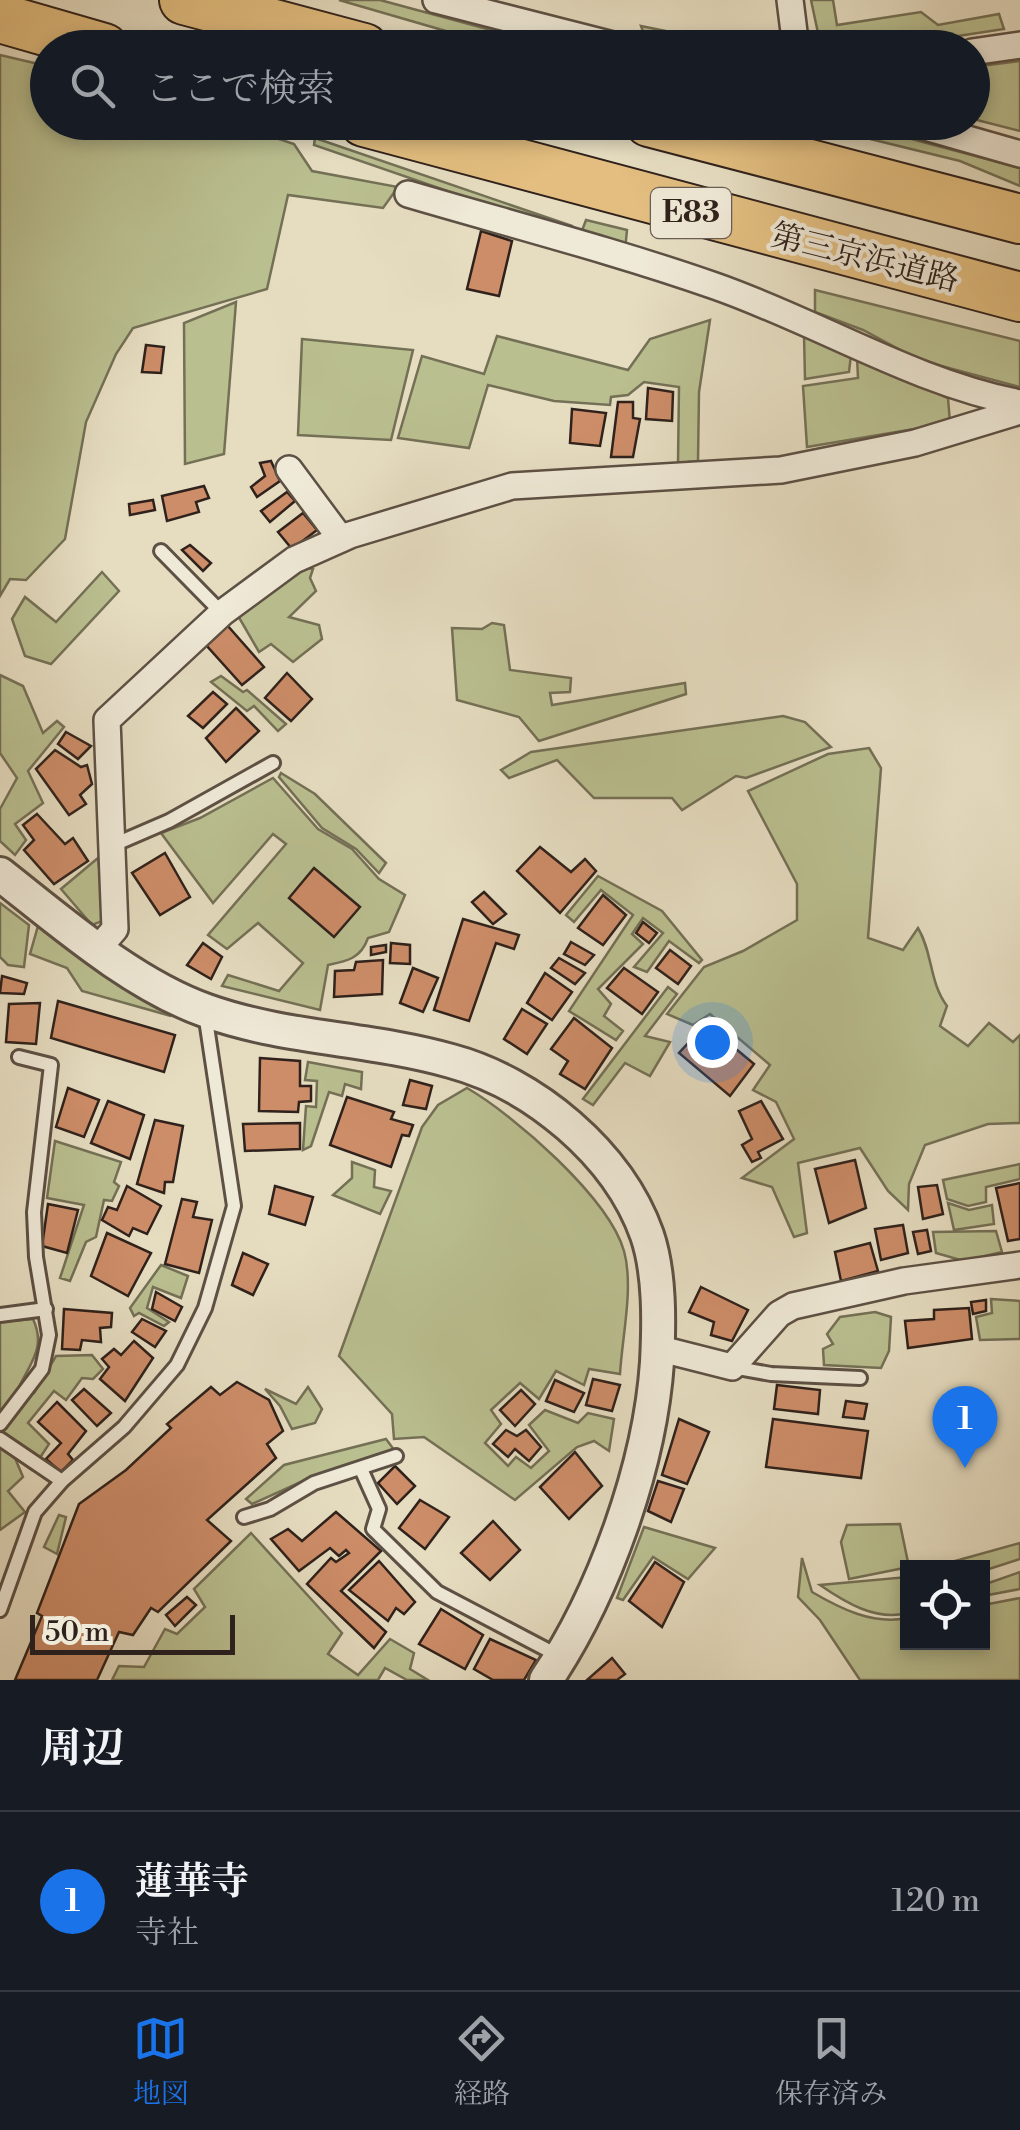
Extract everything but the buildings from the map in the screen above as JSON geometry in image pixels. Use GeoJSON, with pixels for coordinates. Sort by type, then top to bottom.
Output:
{"type":"FeatureCollection","features":[{"type":"Feature","properties":{"kind":"highway"},"geometry":{"type":"LineString","coordinates":[[184,0],[296,30]]}},
{"type":"Feature","properties":{"kind":"highway","name":"第三京浜道路"},"geometry":{"type":"LineString","coordinates":[[431,140],[1020,297]]}},
{"type":"Feature","properties":{"kind":"highway","name":"E83"},"geometry":{"type":"LineString","coordinates":[[718,140],[1020,219]]}},
{"type":"Feature","properties":{"kind":"street"},"geometry":{"type":"LineString","coordinates":[[436,0],[554,30]]}},
{"type":"Feature","properties":{"kind":"street"},"geometry":{"type":"LineString","coordinates":[[790,0],[794,30]]}},
{"type":"Feature","properties":{"kind":"street"},"geometry":{"type":"LineString","coordinates":[[990,49],[1020,45]]}},
{"type":"Feature","properties":{"kind":"street"},"geometry":{"type":"LineString","coordinates":[[971,140],[1020,154]]}},
{"type":"Feature","properties":{"kind":"street"},"geometry":{"type":"LineString","coordinates":[[408,194],[714,286],[842,336],[924,375],[979,395],[1020,402]]}},
{"type":"Feature","properties":{"kind":"street"},"geometry":{"type":"LineString","coordinates":[[96,951],[116,929],[109,847],[106,720],[222,613],[294,560],[341,539],[512,486],[781,470],[915,443],[1020,411]]}},
{"type":"Feature","properties":{"kind":"street"},"geometry":{"type":"LineString","coordinates":[[289,469],[341,539]]}},
{"type":"Feature","properties":{"kind":"street"},"geometry":{"type":"LineString","coordinates":[[0,874],[96,951],[204,1010],[293,1034],[388,1046],[451,1061],[508,1083],[544,1106],[605,1162],[630,1196],[648,1236],[654,1266],[658,1348],[653,1417],[594,1589],[553,1668]]}},
{"type":"Feature","properties":{"kind":"street"},"geometry":{"type":"LineString","coordinates":[[658,1348],[732,1367],[779,1314],[793,1306],[904,1281],[1020,1265]]}},
{"type":"Feature","properties":{"kind":"lane"},"geometry":{"type":"LineString","coordinates":[[161,551],[222,613]]}},
{"type":"Feature","properties":{"kind":"lane"},"geometry":{"type":"LineString","coordinates":[[109,847],[169,820],[272,763]]}},
{"type":"Feature","properties":{"kind":"lane"},"geometry":{"type":"LineString","coordinates":[[0,1610],[35,1512],[62,1481],[124,1427],[178,1365],[205,1308],[234,1206],[204,1010]]}},
{"type":"Feature","properties":{"kind":"lane"},"geometry":{"type":"LineString","coordinates":[[0,1424],[42,1369],[49,1336],[36,1257],[34,1212],[52,1066],[19,1057]]}},
{"type":"Feature","properties":{"kind":"lane"},"geometry":{"type":"LineString","coordinates":[[0,1315],[46,1309]]}},
{"type":"Feature","properties":{"kind":"lane"},"geometry":{"type":"LineString","coordinates":[[732,1367],[771,1374],[860,1378]]}},
{"type":"Feature","properties":{"kind":"lane"},"geometry":{"type":"LineString","coordinates":[[0,1439],[62,1481]]}},
{"type":"Feature","properties":{"kind":"lane"},"geometry":{"type":"LineString","coordinates":[[244,1517],[270,1509],[314,1483],[396,1456]]}},
{"type":"Feature","properties":{"kind":"lane"},"geometry":{"type":"LineString","coordinates":[[362,1469],[379,1508],[374,1529],[437,1592],[553,1668]]}},
{"type":"Feature","properties":{"kind":"green space"},"geometry":{"type":"Polygon","coordinates":[[[339,0],[380,0],[491,30],[442,30],[339,0]]]}},
{"type":"Feature","properties":{"kind":"green space"},"geometry":{"type":"Polygon","coordinates":[[[811,0],[833,0],[837,25],[921,12],[938,25],[999,14],[1004,29],[990,31],[817,30],[811,0]]]}},
{"type":"Feature","properties":{"kind":"green space"},"geometry":{"type":"Polygon","coordinates":[[[0,55],[30,62],[30,140],[282,140],[294,144],[312,171],[398,187],[383,208],[288,195],[267,289],[133,328],[116,354],[86,422],[65,539],[26,580],[10,579],[0,596],[0,55]]]}},
{"type":"Feature","properties":{"kind":"green space"},"geometry":{"type":"Polygon","coordinates":[[[1020,61],[1020,131],[990,123],[990,65],[1020,61]]]}},
{"type":"Feature","properties":{"kind":"green space"},"geometry":{"type":"Polygon","coordinates":[[[315,140],[321,140],[572,226],[572,234],[314,145],[315,140]]]}},
{"type":"Feature","properties":{"kind":"green space"},"geometry":{"type":"Polygon","coordinates":[[[874,140],[915,140],[1020,168],[1020,186],[960,161],[874,140]]]}},
{"type":"Feature","properties":{"kind":"green space"},"geometry":{"type":"Polygon","coordinates":[[[586,220],[627,230],[625,250],[580,236],[586,220]]]}},
{"type":"Feature","properties":{"kind":"green space"},"geometry":{"type":"Polygon","coordinates":[[[815,290],[1020,341],[1020,387],[919,360],[863,330],[815,312],[815,290]]]}},
{"type":"Feature","properties":{"kind":"green space"},"geometry":{"type":"Polygon","coordinates":[[[236,302],[224,454],[185,464],[184,323],[236,302]]]}},
{"type":"Feature","properties":{"kind":"green space"},"geometry":{"type":"Polygon","coordinates":[[[710,320],[699,392],[698,461],[678,463],[679,387],[644,382],[628,395],[611,397],[610,405],[554,401],[488,385],[469,448],[398,438],[422,356],[484,374],[497,336],[628,370],[650,339],[710,320]]]}},
{"type":"Feature","properties":{"kind":"green space"},"geometry":{"type":"Polygon","coordinates":[[[804,334],[851,355],[849,372],[805,379],[804,334]]]}},
{"type":"Feature","properties":{"kind":"green space"},"geometry":{"type":"Polygon","coordinates":[[[302,339],[413,350],[391,440],[298,435],[302,339]]]}},
{"type":"Feature","properties":{"kind":"green space"},"geometry":{"type":"Polygon","coordinates":[[[857,357],[948,398],[950,423],[807,447],[803,386],[858,378],[857,357]]]}},
{"type":"Feature","properties":{"kind":"green space"},"geometry":{"type":"Polygon","coordinates":[[[302,567],[313,569],[310,578],[316,591],[289,617],[319,625],[322,639],[293,662],[271,644],[259,652],[237,614],[302,567]]]}},
{"type":"Feature","properties":{"kind":"green space"},"geometry":{"type":"Polygon","coordinates":[[[102,572],[119,591],[51,664],[25,656],[12,619],[25,597],[56,622],[102,572]]]}},
{"type":"Feature","properties":{"kind":"green space"},"geometry":{"type":"Polygon","coordinates":[[[492,623],[504,625],[510,670],[571,678],[570,692],[550,693],[552,705],[685,683],[686,694],[539,741],[519,717],[457,700],[452,628],[482,629],[492,623]]]}},
{"type":"Feature","properties":{"kind":"green space"},"geometry":{"type":"Polygon","coordinates":[[[0,675],[23,686],[43,733],[57,721],[64,727],[28,771],[43,803],[15,824],[26,840],[15,855],[0,841],[0,809],[17,778],[0,753],[0,675]]]}},
{"type":"Feature","properties":{"kind":"green space"},"geometry":{"type":"Polygon","coordinates":[[[221,676],[243,692],[247,690],[286,724],[278,731],[254,706],[247,711],[211,682],[221,676]]]}},
{"type":"Feature","properties":{"kind":"green space"},"geometry":{"type":"Polygon","coordinates":[[[783,716],[805,722],[831,747],[746,778],[736,776],[682,810],[672,798],[594,798],[557,760],[509,778],[501,770],[531,752],[783,716]]]}},
{"type":"Feature","properties":{"kind":"green space"},"geometry":{"type":"Polygon","coordinates":[[[869,748],[881,768],[868,938],[903,950],[918,928],[947,1006],[940,1026],[968,1046],[989,1023],[1013,1042],[1020,1035],[1020,1123],[988,1124],[925,1145],[909,1184],[908,1210],[888,1191],[860,1148],[798,1163],[807,1233],[794,1237],[772,1187],[742,1178],[794,1139],[776,1102],[753,1090],[770,1065],[710,1014],[693,1025],[667,1014],[704,967],[743,951],[797,920],[797,884],[748,791],[828,754],[869,748]]]}},
{"type":"Feature","properties":{"kind":"green space"},"geometry":{"type":"Polygon","coordinates":[[[281,773],[315,794],[386,863],[379,873],[356,849],[322,828],[279,777],[281,773]]]}},
{"type":"Feature","properties":{"kind":"green space"},"geometry":{"type":"Polygon","coordinates":[[[273,778],[318,829],[352,849],[379,879],[405,895],[389,932],[368,938],[353,958],[328,965],[320,1010],[222,986],[228,975],[279,991],[303,963],[258,923],[227,949],[208,935],[286,844],[273,834],[213,903],[161,833],[200,818],[273,778]]]}},
{"type":"Feature","properties":{"kind":"green space"},"geometry":{"type":"Polygon","coordinates":[[[98,858],[105,920],[92,925],[61,889],[98,858]]]}},
{"type":"Feature","properties":{"kind":"green space"},"geometry":{"type":"Polygon","coordinates":[[[598,876],[662,911],[702,960],[699,963],[669,941],[647,972],[634,967],[663,933],[643,918],[632,934],[643,944],[598,989],[611,1004],[604,1016],[623,1031],[616,1040],[569,1011],[633,915],[601,890],[574,922],[566,915],[598,876]]]}},
{"type":"Feature","properties":{"kind":"green space"},"geometry":{"type":"Polygon","coordinates":[[[0,903],[29,925],[24,967],[8,965],[0,957],[0,903]]]}},
{"type":"Feature","properties":{"kind":"green space"},"geometry":{"type":"Polygon","coordinates":[[[38,926],[171,1016],[82,991],[67,968],[30,954],[38,926]]]}},
{"type":"Feature","properties":{"kind":"green space"},"geometry":{"type":"Polygon","coordinates":[[[668,987],[677,994],[645,1036],[670,1042],[650,1076],[625,1063],[593,1105],[583,1099],[668,987]]]}},
{"type":"Feature","properties":{"kind":"green space"},"geometry":{"type":"Polygon","coordinates":[[[308,1062],[362,1072],[361,1089],[345,1084],[342,1096],[329,1092],[311,1146],[303,1150],[306,1106],[316,1107],[317,1081],[305,1080],[308,1062]]]}},
{"type":"Feature","properties":{"kind":"green space"},"geometry":{"type":"Polygon","coordinates":[[[467,1088],[533,1137],[580,1183],[615,1230],[627,1265],[620,1374],[589,1369],[584,1385],[556,1371],[539,1399],[520,1383],[491,1410],[501,1424],[485,1443],[508,1466],[516,1457],[531,1468],[549,1451],[529,1425],[545,1410],[578,1423],[588,1413],[614,1419],[609,1451],[594,1441],[577,1447],[515,1500],[424,1437],[394,1439],[392,1414],[339,1356],[422,1127],[438,1105],[467,1088]]]}},
{"type":"Feature","properties":{"kind":"green space"},"geometry":{"type":"Polygon","coordinates":[[[55,1141],[121,1162],[114,1182],[119,1186],[112,1201],[104,1200],[96,1237],[86,1242],[70,1281],[60,1278],[84,1205],[47,1198],[55,1141]]]}},
{"type":"Feature","properties":{"kind":"green space"},"geometry":{"type":"Polygon","coordinates":[[[352,1162],[375,1170],[374,1187],[391,1191],[380,1214],[333,1195],[352,1178],[352,1162]]]}},
{"type":"Feature","properties":{"kind":"green space"},"geometry":{"type":"Polygon","coordinates":[[[1020,1164],[1020,1179],[986,1187],[986,1202],[968,1206],[947,1199],[943,1180],[1020,1164]]]}},
{"type":"Feature","properties":{"kind":"green space"},"geometry":{"type":"Polygon","coordinates":[[[948,1203],[969,1210],[992,1205],[994,1224],[954,1230],[948,1203]]]}},
{"type":"Feature","properties":{"kind":"green space"},"geometry":{"type":"Polygon","coordinates":[[[996,1231],[1002,1252],[964,1261],[936,1253],[933,1232],[996,1231]]]}},
{"type":"Feature","properties":{"kind":"green space"},"geometry":{"type":"Polygon","coordinates":[[[161,1265],[188,1276],[181,1298],[153,1287],[147,1308],[169,1322],[164,1326],[139,1313],[134,1316],[130,1308],[161,1265]]]}},
{"type":"Feature","properties":{"kind":"green space"},"geometry":{"type":"Polygon","coordinates":[[[991,1299],[1020,1301],[1020,1339],[980,1340],[976,1317],[992,1313],[991,1299]]]}},
{"type":"Feature","properties":{"kind":"green space"},"geometry":{"type":"Polygon","coordinates":[[[875,1312],[891,1317],[889,1351],[881,1368],[824,1365],[823,1349],[833,1344],[827,1334],[840,1317],[875,1312]]]}},
{"type":"Feature","properties":{"kind":"green space"},"geometry":{"type":"Polygon","coordinates":[[[33,1319],[37,1346],[19,1387],[34,1393],[56,1356],[92,1355],[103,1369],[93,1379],[82,1378],[66,1400],[54,1391],[28,1423],[49,1444],[32,1470],[15,1458],[23,1477],[8,1491],[25,1512],[0,1530],[0,1322],[33,1319]]]}},
{"type":"Feature","properties":{"kind":"green space"},"geometry":{"type":"Polygon","coordinates":[[[308,1387],[322,1409],[315,1423],[292,1429],[265,1389],[296,1404],[308,1387]]]}},
{"type":"Feature","properties":{"kind":"green space"},"geometry":{"type":"Polygon","coordinates":[[[386,1439],[395,1451],[312,1477],[252,1504],[246,1499],[284,1465],[386,1439]]]}},
{"type":"Feature","properties":{"kind":"green space"},"geometry":{"type":"Polygon","coordinates":[[[59,1515],[66,1517],[57,1554],[44,1547],[59,1515]]]}},
{"type":"Feature","properties":{"kind":"green space"},"geometry":{"type":"Polygon","coordinates":[[[900,1524],[908,1560],[900,1560],[900,1569],[849,1579],[841,1542],[847,1525],[900,1524]]]}},
{"type":"Feature","properties":{"kind":"green space"},"geometry":{"type":"Polygon","coordinates":[[[644,1527],[715,1548],[688,1579],[653,1557],[623,1600],[617,1598],[644,1527]]]}},
{"type":"Feature","properties":{"kind":"green space"},"geometry":{"type":"Polygon","coordinates":[[[251,1533],[342,1633],[328,1654],[358,1675],[390,1639],[414,1653],[410,1669],[428,1680],[407,1680],[385,1668],[378,1680],[112,1680],[119,1666],[144,1667],[165,1629],[177,1634],[205,1607],[194,1589],[251,1533]]]}},
{"type":"Feature","properties":{"kind":"green space"},"geometry":{"type":"Polygon","coordinates":[[[1020,1543],[1020,1559],[990,1569],[990,1560],[959,1560],[1020,1543]]]}},
{"type":"Feature","properties":{"kind":"green space"},"geometry":{"type":"Polygon","coordinates":[[[802,1558],[812,1592],[846,1610],[900,1619],[900,1650],[990,1650],[990,1604],[1020,1598],[1020,1680],[860,1680],[820,1620],[798,1597],[802,1558]]]}},
{"type":"Feature","properties":{"kind":"green space"},"geometry":{"type":"Polygon","coordinates":[[[1020,1572],[1020,1589],[990,1595],[990,1583],[1020,1572]]]}},
{"type":"Feature","properties":{"kind":"green space"},"geometry":{"type":"Polygon","coordinates":[[[900,1578],[900,1614],[862,1609],[820,1585],[900,1578]]]}},
{"type":"Feature","properties":{"kind":"place","name":"蓮華寺"},"geometry":{"type":"Point","coordinates":[965,1468]}}]}
